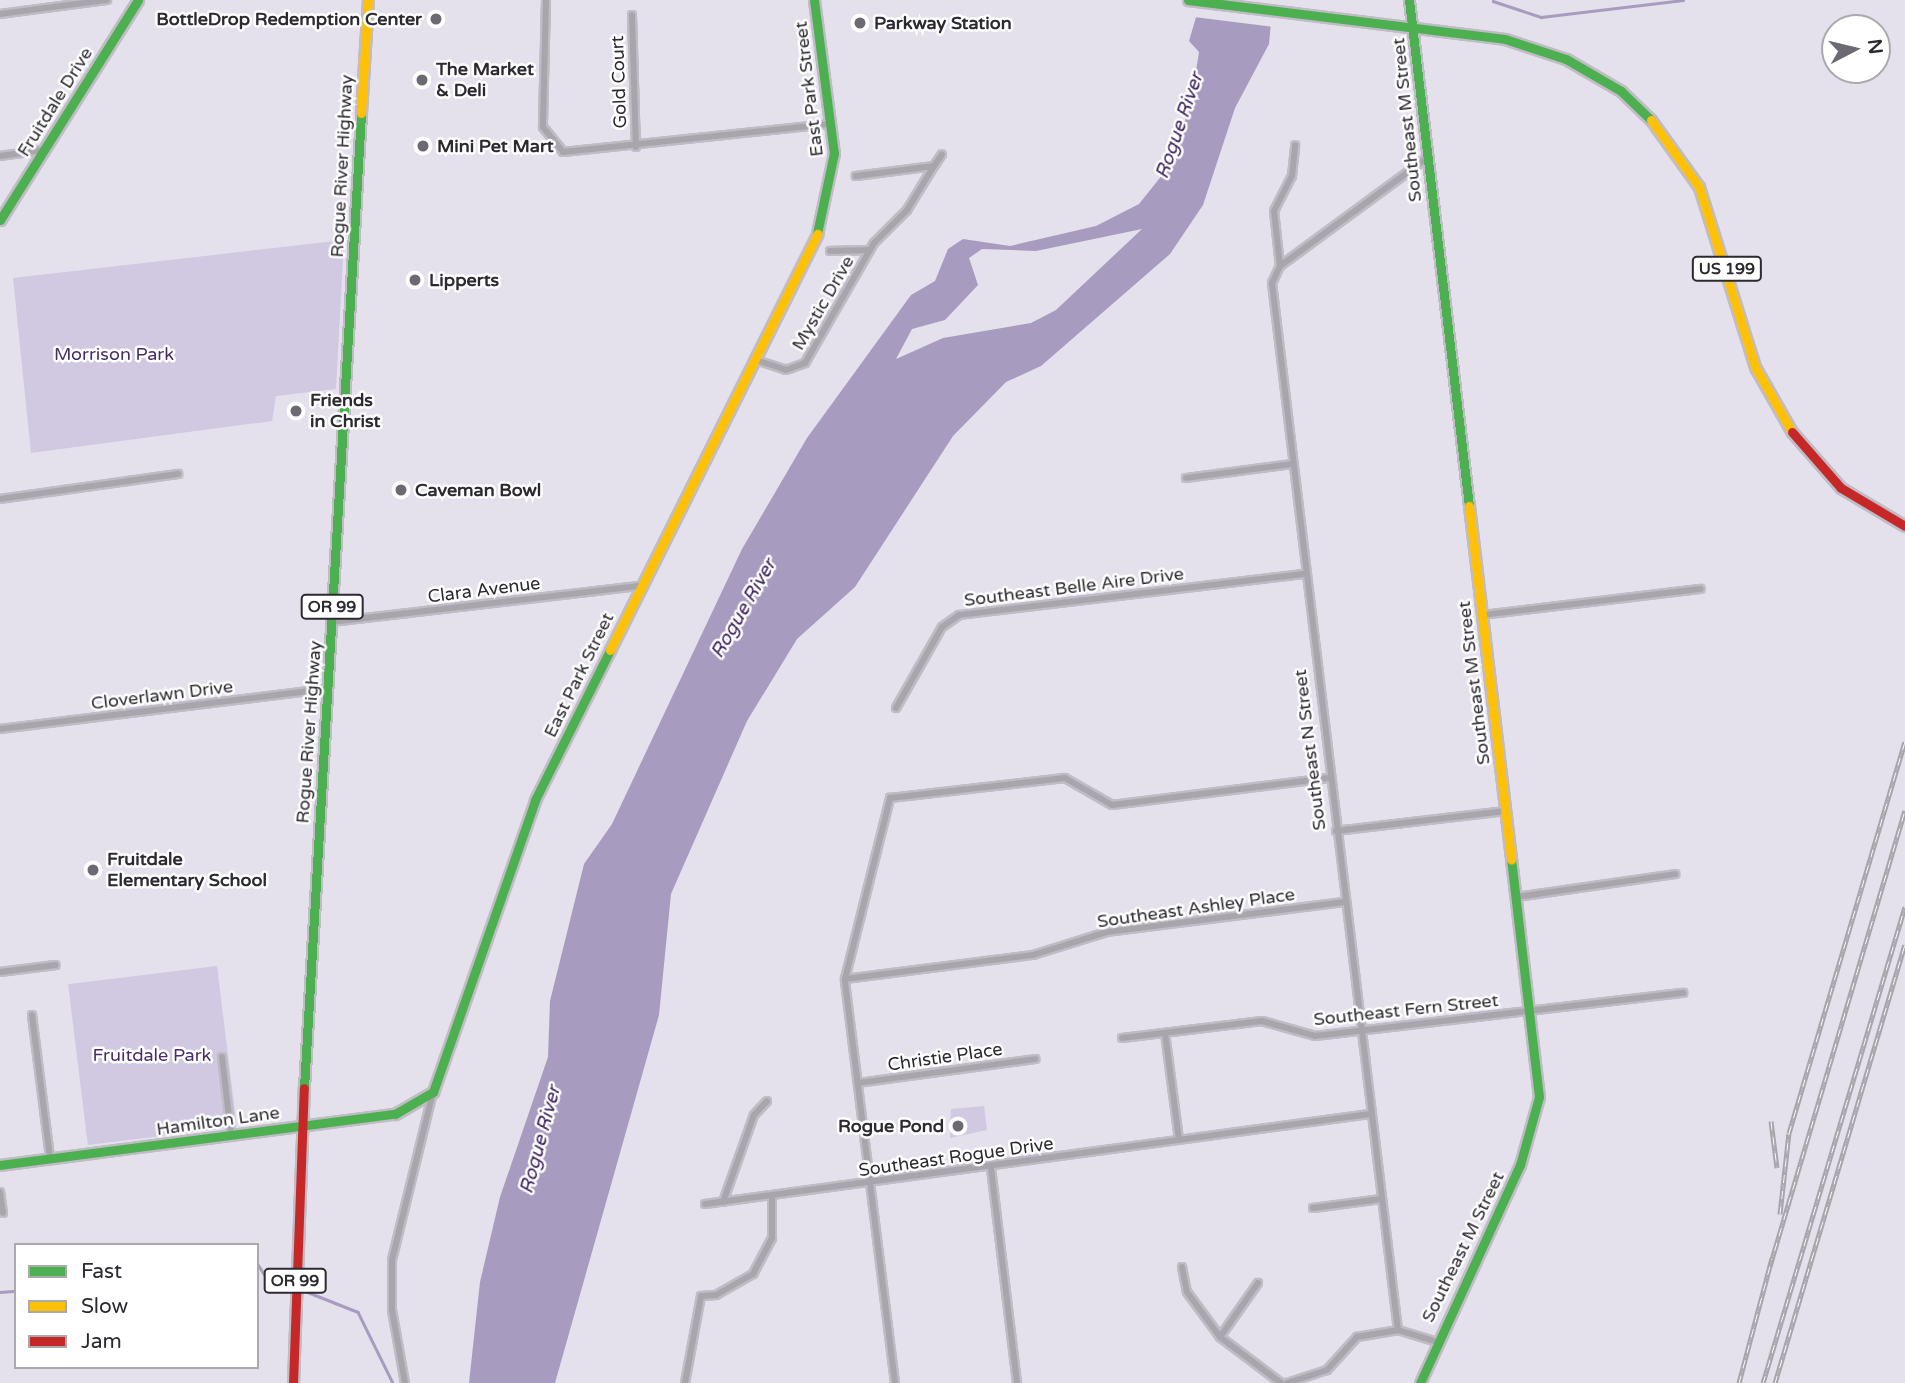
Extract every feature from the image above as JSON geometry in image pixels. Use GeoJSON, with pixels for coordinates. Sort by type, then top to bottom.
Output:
{"type":"FeatureCollection","features":[{"type":"Feature","properties":{"kind":"main road","name":"Fruitdale Drive"},"geometry":{"type":"LineString","coordinates":[[0,220],[138,0]]}},
{"type":"Feature","properties":{"kind":"main road","name":"Rogue River Highway"},"geometry":{"type":"LineString","coordinates":[[293,1383],[302,1125],[368,0]]}},
{"type":"Feature","properties":{"kind":"main road","name":"East Park Street"},"geometry":{"type":"LineString","coordinates":[[433,1092],[519,838],[640,586],[759,361],[825,212],[833,174],[831,124],[814,0]]}},
{"type":"Feature","properties":{"kind":"main road","name":"US 199"},"geometry":{"type":"LineString","coordinates":[[1188,0],[1505,39],[1557,55],[1612,84],[1651,119],[1704,197],[1755,367],[1780,419],[1841,488],[1905,526]]}},
{"type":"Feature","properties":{"kind":"main road","name":"Southeast M Street"},"geometry":{"type":"LineString","coordinates":[[1409,0],[1539,1097],[1524,1153],[1434,1341]]}},
{"type":"Feature","properties":{"kind":"main road","name":"Hamilton Lane"},"geometry":{"type":"LineString","coordinates":[[0,1165],[406,1111],[433,1092]]}},
{"type":"Feature","properties":{"kind":"main road"},"geometry":{"type":"LineString","coordinates":[[1420,1383],[1434,1341]]}},
{"type":"Feature","properties":{"kind":"street"},"geometry":{"type":"LineString","coordinates":[[0,14],[107,0]]}},
{"type":"Feature","properties":{"kind":"street"},"geometry":{"type":"LineString","coordinates":[[546,0],[542,127],[551,143],[580,154],[831,124]]}},
{"type":"Feature","properties":{"kind":"street","name":"Gold Court"},"geometry":{"type":"LineString","coordinates":[[632,15],[636,147]]}},
{"type":"Feature","properties":{"kind":"street","name":"Southeast N Street"},"geometry":{"type":"LineString","coordinates":[[1295,145],[1292,176],[1274,211],[1280,266],[1272,283],[1329,779],[1398,1330]]}},
{"type":"Feature","properties":{"kind":"street"},"geometry":{"type":"LineString","coordinates":[[0,156],[44,150]]}},
{"type":"Feature","properties":{"kind":"street"},"geometry":{"type":"LineString","coordinates":[[872,246],[907,210],[942,154]]}},
{"type":"Feature","properties":{"kind":"street"},"geometry":{"type":"LineString","coordinates":[[1280,266],[1427,158]]}},
{"type":"Feature","properties":{"kind":"street"},"geometry":{"type":"LineString","coordinates":[[856,176],[934,166]]}},
{"type":"Feature","properties":{"kind":"street","name":"Mystic Drive"},"geometry":{"type":"LineString","coordinates":[[759,361],[786,370],[804,363],[872,246]]}},
{"type":"Feature","properties":{"kind":"street","name":"Mystic Drive"},"geometry":{"type":"LineString","coordinates":[[830,251],[872,246]]}},
{"type":"Feature","properties":{"kind":"street"},"geometry":{"type":"LineString","coordinates":[[1186,478],[1293,464]]}},
{"type":"Feature","properties":{"kind":"street"},"geometry":{"type":"LineString","coordinates":[[0,499],[178,474]]}},
{"type":"Feature","properties":{"kind":"street","name":"Southeast Belle Aire Drive"},"geometry":{"type":"LineString","coordinates":[[897,708],[942,627],[959,615],[1305,574]]}},
{"type":"Feature","properties":{"kind":"street","name":"Clara Avenue"},"geometry":{"type":"LineString","coordinates":[[332,622],[640,586]]}},
{"type":"Feature","properties":{"kind":"street"},"geometry":{"type":"LineString","coordinates":[[1482,615],[1700,589]]}},
{"type":"Feature","properties":{"kind":"street","name":"Cloverlawn Drive"},"geometry":{"type":"LineString","coordinates":[[0,729],[327,689]]}},
{"type":"Feature","properties":{"kind":"street"},"geometry":{"type":"LineString","coordinates":[[895,1383],[845,979],[890,798],[1065,778],[1083,784],[1105,805],[1329,779]]}},
{"type":"Feature","properties":{"kind":"street"},"geometry":{"type":"LineString","coordinates":[[1336,831],[1505,811]]}},
{"type":"Feature","properties":{"kind":"street"},"geometry":{"type":"LineString","coordinates":[[1516,897],[1675,873]]}},
{"type":"Feature","properties":{"kind":"street","name":"Southeast Ashley Place"},"geometry":{"type":"LineString","coordinates":[[845,979],[1032,955],[1107,932],[1345,902]]}},
{"type":"Feature","properties":{"kind":"street"},"geometry":{"type":"LineString","coordinates":[[0,972],[56,965]]}},
{"type":"Feature","properties":{"kind":"street","name":"Southeast Fern Street"},"geometry":{"type":"LineString","coordinates":[[1122,1038],[1262,1021],[1315,1036],[1683,993]]}},
{"type":"Feature","properties":{"kind":"street"},"geometry":{"type":"LineString","coordinates":[[32,1015],[50,1158]]}},
{"type":"Feature","properties":{"kind":"street"},"geometry":{"type":"LineString","coordinates":[[1165,1032],[1179,1140]]}},
{"type":"Feature","properties":{"kind":"street"},"geometry":{"type":"LineString","coordinates":[[222,1057],[231,1135]]}},
{"type":"Feature","properties":{"kind":"street","name":"Christie Place"},"geometry":{"type":"LineString","coordinates":[[858,1083],[1035,1059]]}},
{"type":"Feature","properties":{"kind":"street","name":"East Park Street"},"geometry":{"type":"LineString","coordinates":[[405,1383],[392,1310],[392,1260],[433,1092]]}},
{"type":"Feature","properties":{"kind":"street"},"geometry":{"type":"LineString","coordinates":[[723,1202],[754,1115],[767,1101]]}},
{"type":"Feature","properties":{"kind":"street","name":"Southeast Rogue Drive"},"geometry":{"type":"LineString","coordinates":[[705,1204],[991,1168],[1370,1114]]}},
{"type":"Feature","properties":{"kind":"street"},"geometry":{"type":"LineString","coordinates":[[991,1168],[1017,1383]]}},
{"type":"Feature","properties":{"kind":"street"},"geometry":{"type":"LineString","coordinates":[[0,1192],[3,1213]]}},
{"type":"Feature","properties":{"kind":"street"},"geometry":{"type":"LineString","coordinates":[[685,1383],[701,1296],[716,1295],[753,1273],[772,1238],[772,1196]]}},
{"type":"Feature","properties":{"kind":"street"},"geometry":{"type":"LineString","coordinates":[[1313,1208],[1381,1199]]}},
{"type":"Feature","properties":{"kind":"street"},"geometry":{"type":"LineString","coordinates":[[1182,1266],[1187,1292],[1220,1337],[1281,1383]]}},
{"type":"Feature","properties":{"kind":"street"},"geometry":{"type":"LineString","coordinates":[[1220,1337],[1258,1283]]}},
{"type":"Feature","properties":{"kind":"street"},"geometry":{"type":"LineString","coordinates":[[1287,1383],[1327,1370],[1357,1337],[1398,1330],[1434,1341]]}},
{"type":"Feature","properties":{"kind":"green space","name":"Morrison Park"},"geometry":{"type":"Polygon","coordinates":[[[344,240],[336,389],[276,396],[272,421],[31,453],[13,278],[344,240]]]}},
{"type":"Feature","properties":{"kind":"green space","name":"Fruitdale Park"},"geometry":{"type":"Polygon","coordinates":[[[217,966],[237,1127],[88,1145],[68,984],[217,966]]]}},
{"type":"Feature","properties":{"kind":"green space"},"geometry":{"type":"Polygon","coordinates":[[[984,1106],[987,1130],[950,1138],[951,1109],[984,1106]]]}},
{"type":"Feature","properties":{"kind":"water","name":"Rogue River"},"geometry":{"type":"Polygon","coordinates":[[[1201,0],[1273,0],[1269,44],[1235,108],[1203,205],[1170,254],[1041,366],[1006,382],[953,436],[855,587],[797,639],[747,721],[671,894],[659,1015],[555,1383],[469,1383],[480,1282],[500,1197],[548,1057],[550,1001],[584,864],[612,824],[742,549],[807,438],[911,295],[935,281],[948,249],[963,239],[1010,246],[1096,226],[1139,204],[1163,174],[1190,108],[1199,52],[1189,41],[1201,0]],[[1142,229],[1036,251],[982,249],[969,258],[978,285],[945,320],[912,329],[896,359],[943,338],[1031,323],[1056,310],[1142,229]]]}},
{"type":"Feature","properties":{"kind":"pier"},"geometry":{"type":"Polygon","coordinates":[[[1197,0],[1277,0],[1274,27],[1194,17],[1197,0]]]}},
{"type":"Feature","properties":{"kind":"waterway"},"geometry":{"type":"LineString","coordinates":[[1493,1],[1541,17],[1683,0]]}},
{"type":"Feature","properties":{"kind":"waterway"},"geometry":{"type":"LineString","coordinates":[[259,1266],[272,1286],[293,1289]]}},
{"type":"Feature","properties":{"kind":"waterway"},"geometry":{"type":"LineString","coordinates":[[300,1289],[358,1312],[393,1383]]}},
{"type":"Feature","properties":{"kind":"waterway"},"geometry":{"type":"LineString","coordinates":[[0,1292],[14,1291]]}},
{"type":"Feature","properties":{"kind":"railway"},"geometry":{"type":"LineString","coordinates":[[1780,1214],[1789,1133],[1905,742]]}},
{"type":"Feature","properties":{"kind":"railway"},"geometry":{"type":"LineString","coordinates":[[1770,1266],[1905,811]]}},
{"type":"Feature","properties":{"kind":"railway"},"geometry":{"type":"LineString","coordinates":[[1763,1383],[1905,907]]}},
{"type":"Feature","properties":{"kind":"railway"},"geometry":{"type":"LineString","coordinates":[[1775,1383],[1905,945]]}},
{"type":"Feature","properties":{"kind":"railway"},"geometry":{"type":"LineString","coordinates":[[1771,1121],[1777,1168]]}},
{"type":"Feature","properties":{"kind":"railway"},"geometry":{"type":"LineString","coordinates":[[1739,1383],[1772,1258]]}},
{"type":"Feature","properties":{"kind":"traffic: fast"},"geometry":{"type":"LineString","coordinates":[[0,220],[138,0]]}},
{"type":"Feature","properties":{"kind":"traffic: fast"},"geometry":{"type":"LineString","coordinates":[[814,0],[834,153],[817,234]]}},
{"type":"Feature","properties":{"kind":"traffic: fast"},"geometry":{"type":"LineString","coordinates":[[1188,0],[1505,39],[1566,59],[1621,91],[1651,120]]}},
{"type":"Feature","properties":{"kind":"traffic: fast"},"geometry":{"type":"LineString","coordinates":[[1409,0],[1469,506]]}},
{"type":"Feature","properties":{"kind":"traffic: fast"},"geometry":{"type":"LineString","coordinates":[[304,1088],[361,113]]}},
{"type":"Feature","properties":{"kind":"traffic: fast"},"geometry":{"type":"LineString","coordinates":[[0,1165],[395,1114],[433,1092],[535,800],[610,650]]}},
{"type":"Feature","properties":{"kind":"traffic: fast"},"geometry":{"type":"LineString","coordinates":[[1420,1383],[1520,1165],[1539,1097],[1511,860]]}},
{"type":"Feature","properties":{"kind":"traffic: slow"},"geometry":{"type":"LineString","coordinates":[[361,113],[368,0]]}},
{"type":"Feature","properties":{"kind":"traffic: slow"},"geometry":{"type":"LineString","coordinates":[[1651,120],[1699,187],[1755,367],[1792,432]]}},
{"type":"Feature","properties":{"kind":"traffic: slow"},"geometry":{"type":"LineString","coordinates":[[610,650],[817,234]]}},
{"type":"Feature","properties":{"kind":"traffic: slow"},"geometry":{"type":"LineString","coordinates":[[1469,506],[1511,860]]}},
{"type":"Feature","properties":{"kind":"traffic: jam"},"geometry":{"type":"LineString","coordinates":[[1792,432],[1841,488],[1905,526]]}},
{"type":"Feature","properties":{"kind":"traffic: jam"},"geometry":{"type":"LineString","coordinates":[[293,1383],[304,1088]]}},
{"type":"Feature","properties":{"kind":"place","name":"BottleDrop Redemption Center"},"geometry":{"type":"Point","coordinates":[436,19]}},
{"type":"Feature","properties":{"kind":"place","name":"Parkway Station"},"geometry":{"type":"Point","coordinates":[860,23]}},
{"type":"Feature","properties":{"kind":"place","name":"The Market & Deli"},"geometry":{"type":"Point","coordinates":[422,80]}},
{"type":"Feature","properties":{"kind":"place","name":"Mini Pet Mart"},"geometry":{"type":"Point","coordinates":[423,146]}},
{"type":"Feature","properties":{"kind":"place","name":"Lipperts"},"geometry":{"type":"Point","coordinates":[415,280]}},
{"type":"Feature","properties":{"kind":"place","name":"Friends in Christ"},"geometry":{"type":"Point","coordinates":[296,411]}},
{"type":"Feature","properties":{"kind":"place","name":"Caveman Bowl"},"geometry":{"type":"Point","coordinates":[401,490]}},
{"type":"Feature","properties":{"kind":"place","name":"Fruitdale Elementary School"},"geometry":{"type":"Point","coordinates":[93,870]}},
{"type":"Feature","properties":{"kind":"place","name":"Rogue Pond"},"geometry":{"type":"Point","coordinates":[958,1126]}}]}
